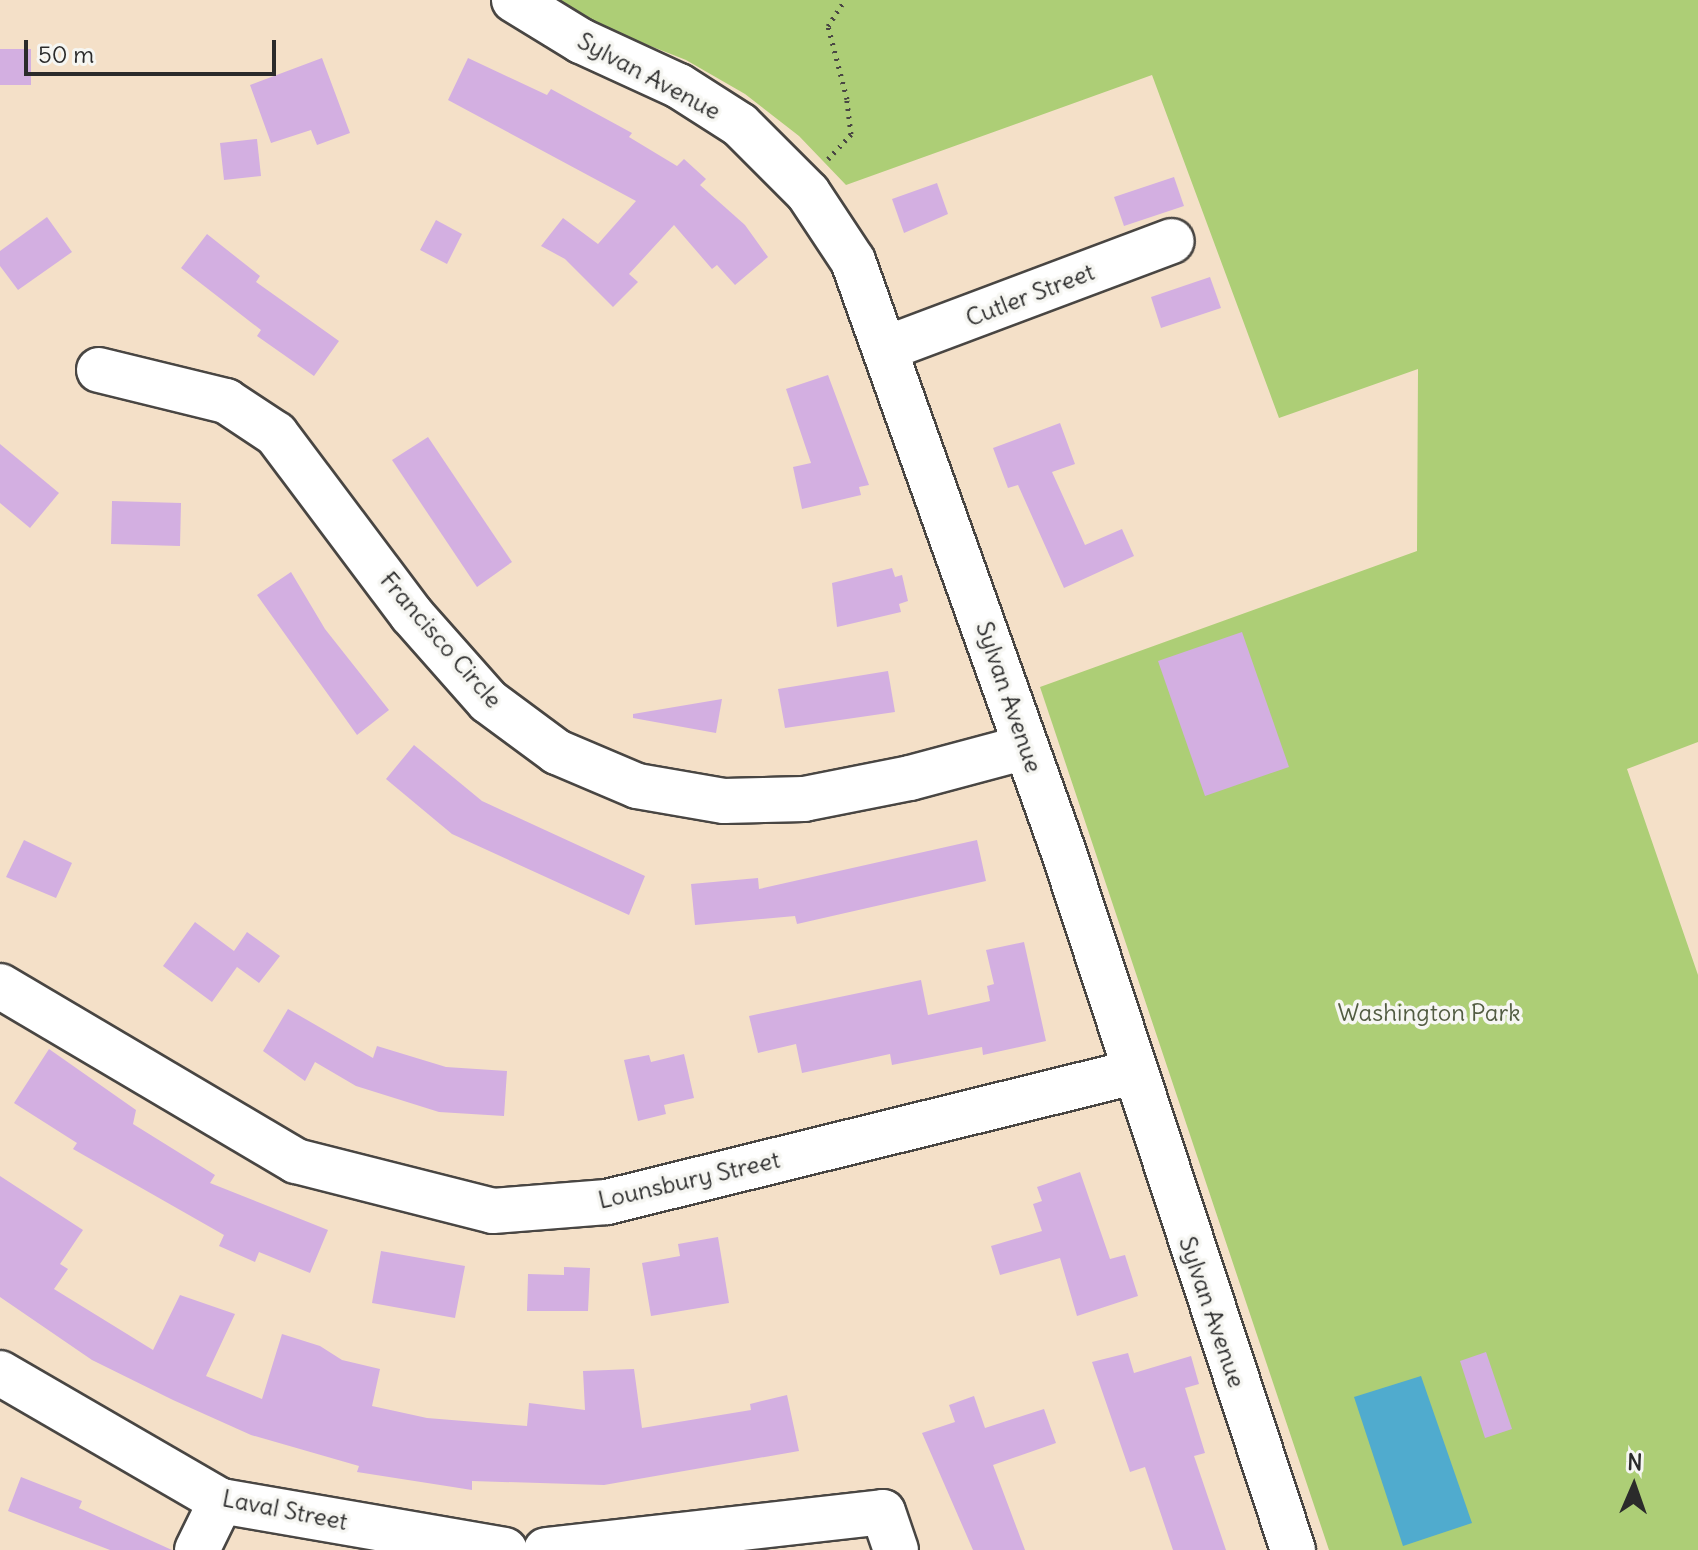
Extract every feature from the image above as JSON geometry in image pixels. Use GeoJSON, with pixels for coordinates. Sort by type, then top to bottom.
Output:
{"type":"FeatureCollection","features":[{"type":"Feature","properties":{"kind":"street","name":"Sylvan Avenue"},"geometry":{"type":"LineString","coordinates":[[514,0],[553,26],[713,106],[755,138],[802,187],[848,253],[887,348],[1026,747],[1293,1550]]}},
{"type":"Feature","properties":{"kind":"street","name":"Cutler Street"},"geometry":{"type":"LineString","coordinates":[[887,348],[1172,241]]}},
{"type":"Feature","properties":{"kind":"street","name":"Francisco Circle"},"geometry":{"type":"LineString","coordinates":[[99,370],[226,401],[276,434],[412,615],[488,701],[557,752],[637,786],[724,801],[804,799],[910,778],[1026,747]]}},
{"type":"Feature","properties":{"kind":"street","name":"Lounsbury Street"},"geometry":{"type":"LineString","coordinates":[[4,997],[296,1161],[493,1211],[607,1202],[1134,1072]]}},
{"type":"Feature","properties":{"kind":"street","name":"Laval Street"},"geometry":{"type":"LineString","coordinates":[[0,1373],[221,1501],[505,1550]]}},
{"type":"Feature","properties":{"kind":"street"},"geometry":{"type":"LineString","coordinates":[[197,1550],[221,1501]]}},
{"type":"Feature","properties":{"kind":"street"},"geometry":{"type":"LineString","coordinates":[[546,1550],[890,1531]]}},
{"type":"Feature","properties":{"kind":"path"},"geometry":{"type":"LineString","coordinates":[[802,187],[851,134],[847,99],[828,26],[845,0]]}},
{"type":"Feature","properties":{"kind":"green space","name":"Washington Park"},"geometry":{"type":"Polygon","coordinates":[[[552,0],[1698,0],[1698,742],[1627,769],[1698,975],[1698,1550],[1329,1550],[1040,687],[1417,551],[1418,369],[1279,418],[1152,75],[846,185],[799,136],[745,94],[686,60],[602,27],[552,0]]]}},
{"type":"Feature","properties":{"kind":"water"},"geometry":{"type":"Polygon","coordinates":[[[1421,1376],[1472,1523],[1403,1546],[1354,1397],[1421,1376]]]}},
{"type":"Feature","properties":{"kind":"building"},"geometry":{"type":"Polygon","coordinates":[[[0,49],[31,49],[31,85],[0,85],[0,49]]]}},
{"type":"Feature","properties":{"kind":"building"},"geometry":{"type":"Polygon","coordinates":[[[322,58],[350,133],[317,145],[311,130],[271,143],[250,85],[322,58]]]}},
{"type":"Feature","properties":{"kind":"building"},"geometry":{"type":"Polygon","coordinates":[[[468,58],[547,95],[551,89],[632,133],[629,137],[677,166],[684,159],[706,179],[700,185],[745,225],[768,257],[735,285],[717,265],[712,269],[674,225],[629,274],[638,282],[613,307],[565,259],[541,246],[563,218],[598,244],[636,201],[448,100],[468,58]]]}},
{"type":"Feature","properties":{"kind":"building"},"geometry":{"type":"Polygon","coordinates":[[[257,139],[261,176],[224,180],[220,143],[257,139]]]}},
{"type":"Feature","properties":{"kind":"building"},"geometry":{"type":"Polygon","coordinates":[[[1174,177],[1184,206],[1124,226],[1114,197],[1174,177]]]}},
{"type":"Feature","properties":{"kind":"building"},"geometry":{"type":"Polygon","coordinates":[[[937,183],[948,214],[904,233],[892,199],[937,183]]]}},
{"type":"Feature","properties":{"kind":"building"},"geometry":{"type":"Polygon","coordinates":[[[47,217],[72,252],[18,290],[0,266],[0,251],[47,217]]]}},
{"type":"Feature","properties":{"kind":"building"},"geometry":{"type":"Polygon","coordinates":[[[436,220],[462,234],[447,264],[420,250],[436,220]]]}},
{"type":"Feature","properties":{"kind":"building"},"geometry":{"type":"Polygon","coordinates":[[[207,234],[260,276],[256,282],[339,341],[314,376],[257,336],[261,330],[181,268],[207,234]]]}},
{"type":"Feature","properties":{"kind":"building"},"geometry":{"type":"Polygon","coordinates":[[[1210,277],[1221,308],[1161,328],[1151,297],[1210,277]]]}},
{"type":"Feature","properties":{"kind":"building"},"geometry":{"type":"Polygon","coordinates":[[[828,375],[869,485],[859,487],[861,495],[802,509],[793,467],[811,463],[786,389],[828,375]]]}},
{"type":"Feature","properties":{"kind":"building"},"geometry":{"type":"Polygon","coordinates":[[[1060,423],[1075,464],[1052,472],[1085,545],[1122,529],[1134,556],[1064,588],[1018,485],[1008,488],[993,448],[1060,423]]]}},
{"type":"Feature","properties":{"kind":"building"},"geometry":{"type":"Polygon","coordinates":[[[428,437],[512,562],[477,587],[392,460],[428,437]]]}},
{"type":"Feature","properties":{"kind":"building"},"geometry":{"type":"Polygon","coordinates":[[[0,444],[59,493],[30,528],[0,503],[0,444]]]}},
{"type":"Feature","properties":{"kind":"building"},"geometry":{"type":"Polygon","coordinates":[[[112,501],[181,503],[180,546],[111,544],[112,501]]]}},
{"type":"Feature","properties":{"kind":"building"},"geometry":{"type":"Polygon","coordinates":[[[892,568],[895,577],[902,575],[908,601],[899,604],[901,612],[837,627],[832,583],[892,568]]]}},
{"type":"Feature","properties":{"kind":"building"},"geometry":{"type":"Polygon","coordinates":[[[291,572],[325,629],[389,710],[357,735],[257,595],[291,572]]]}},
{"type":"Feature","properties":{"kind":"building"},"geometry":{"type":"Polygon","coordinates":[[[1242,632],[1289,767],[1205,796],[1158,661],[1242,632]]]}},
{"type":"Feature","properties":{"kind":"building"},"geometry":{"type":"Polygon","coordinates":[[[888,671],[895,712],[785,728],[778,689],[888,671]]]}},
{"type":"Feature","properties":{"kind":"building"},"geometry":{"type":"Polygon","coordinates":[[[722,699],[716,733],[633,718],[633,714],[722,699]]]}},
{"type":"Feature","properties":{"kind":"building"},"geometry":{"type":"Polygon","coordinates":[[[414,745],[482,801],[645,876],[629,915],[452,834],[386,779],[414,745]]]}},
{"type":"Feature","properties":{"kind":"building"},"geometry":{"type":"Polygon","coordinates":[[[24,840],[72,863],[56,898],[6,877],[24,840]]]}},
{"type":"Feature","properties":{"kind":"building"},"geometry":{"type":"Polygon","coordinates":[[[977,840],[986,881],[797,924],[795,916],[695,925],[691,884],[758,878],[759,889],[977,840]]]}},
{"type":"Feature","properties":{"kind":"building"},"geometry":{"type":"Polygon","coordinates":[[[195,922],[234,951],[247,932],[280,956],[259,983],[237,967],[212,1002],[163,966],[195,922]]]}},
{"type":"Feature","properties":{"kind":"building"},"geometry":{"type":"Polygon","coordinates":[[[1024,942],[1046,1041],[983,1055],[982,1047],[892,1065],[890,1054],[802,1073],[796,1044],[758,1053],[749,1016],[921,980],[928,1015],[990,1001],[987,986],[994,984],[986,950],[1024,942]]]}},
{"type":"Feature","properties":{"kind":"building"},"geometry":{"type":"Polygon","coordinates":[[[288,1009],[373,1058],[377,1046],[446,1067],[507,1071],[504,1116],[439,1112],[356,1086],[315,1062],[305,1081],[263,1051],[288,1009]]]}},
{"type":"Feature","properties":{"kind":"building"},"geometry":{"type":"Polygon","coordinates":[[[49,1049],[136,1110],[133,1124],[215,1175],[210,1183],[328,1230],[310,1273],[259,1252],[255,1262],[219,1246],[224,1235],[73,1149],[77,1143],[14,1103],[49,1049]]]}},
{"type":"Feature","properties":{"kind":"building"},"geometry":{"type":"Polygon","coordinates":[[[684,1054],[694,1098],[664,1105],[666,1114],[638,1121],[624,1060],[649,1055],[651,1062],[684,1054]]]}},
{"type":"Feature","properties":{"kind":"building"},"geometry":{"type":"Polygon","coordinates":[[[1080,1172],[1110,1259],[1125,1255],[1138,1296],[1077,1316],[1060,1258],[1000,1275],[991,1246],[1042,1231],[1033,1204],[1042,1201],[1037,1187],[1080,1172]]]}},
{"type":"Feature","properties":{"kind":"building"},"geometry":{"type":"Polygon","coordinates":[[[0,1176],[83,1230],[60,1264],[68,1269],[54,1289],[153,1350],[180,1295],[235,1314],[206,1376],[262,1399],[282,1334],[320,1346],[342,1360],[380,1369],[372,1406],[427,1418],[527,1426],[529,1403],[585,1410],[583,1371],[634,1369],[642,1428],[751,1410],[750,1404],[787,1395],[799,1451],[604,1485],[472,1481],[472,1490],[357,1472],[359,1466],[251,1435],[173,1400],[92,1360],[0,1297],[0,1176]]]}},
{"type":"Feature","properties":{"kind":"building"},"geometry":{"type":"Polygon","coordinates":[[[718,1237],[729,1303],[651,1316],[642,1263],[680,1256],[678,1244],[718,1237]]]}},
{"type":"Feature","properties":{"kind":"building"},"geometry":{"type":"Polygon","coordinates":[[[381,1251],[465,1266],[455,1318],[372,1303],[381,1251]]]}},
{"type":"Feature","properties":{"kind":"building"},"geometry":{"type":"Polygon","coordinates":[[[564,1267],[590,1268],[588,1311],[527,1311],[528,1274],[564,1275],[564,1267]]]}},
{"type":"Feature","properties":{"kind":"building"},"geometry":{"type":"Polygon","coordinates":[[[1486,1352],[1512,1429],[1485,1438],[1460,1361],[1486,1352]]]}},
{"type":"Feature","properties":{"kind":"building"},"geometry":{"type":"Polygon","coordinates":[[[1128,1353],[1134,1373],[1191,1356],[1199,1384],[1185,1388],[1205,1453],[1194,1456],[1226,1550],[1173,1550],[1145,1467],[1130,1472],[1092,1362],[1128,1353]]]}},
{"type":"Feature","properties":{"kind":"building"},"geometry":{"type":"Polygon","coordinates":[[[974,1396],[985,1428],[1044,1409],[1056,1443],[993,1465],[1025,1550],[973,1550],[922,1433],[955,1422],[949,1405],[974,1396]]]}},
{"type":"Feature","properties":{"kind":"building"},"geometry":{"type":"Polygon","coordinates":[[[21,1477],[82,1501],[79,1508],[172,1550],[110,1550],[8,1511],[21,1477]]]}}]}
